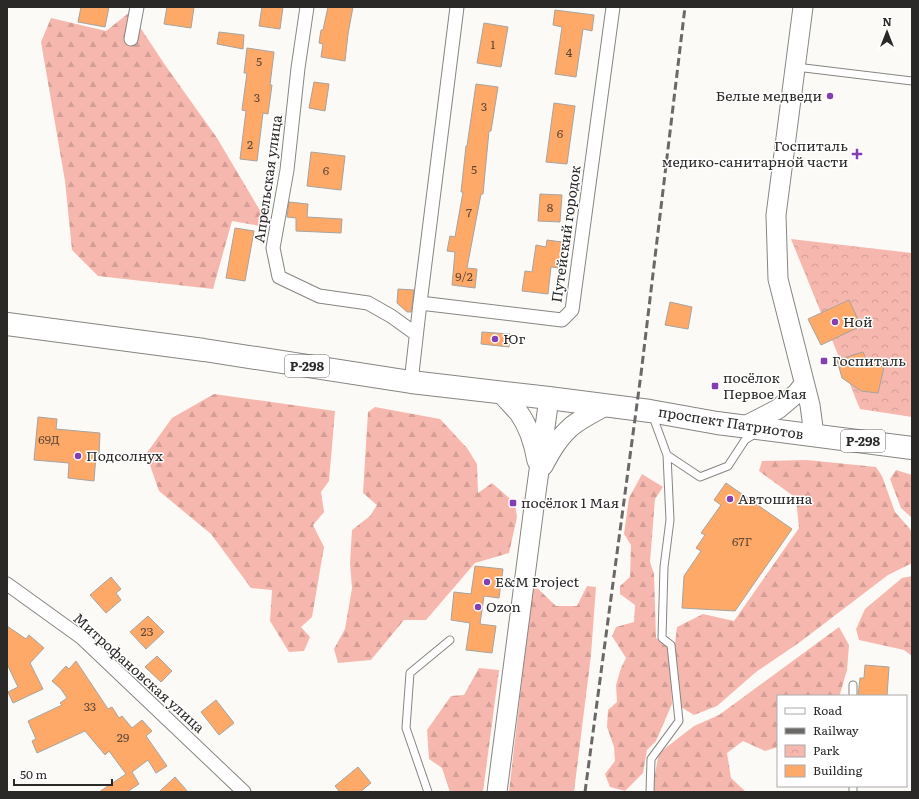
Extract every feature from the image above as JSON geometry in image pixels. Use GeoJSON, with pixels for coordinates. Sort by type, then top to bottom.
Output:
{"type":"FeatureCollection","features":[{"type":"Feature","properties":{"kind":"highway","name":"Р-298"},"geometry":{"type":"LineString","coordinates":[[7,324],[204,350],[411,382],[549,398]]}},
{"type":"Feature","properties":{"kind":"highway","name":"проспект Патриотов"},"geometry":{"type":"LineString","coordinates":[[549,398],[912,448]]}},
{"type":"Feature","properties":{"kind":"street"},"geometry":{"type":"LineString","coordinates":[[131,39],[137,7]]}},
{"type":"Feature","properties":{"kind":"street","name":"Апрельская улица"},"geometry":{"type":"LineString","coordinates":[[307,7],[298,68],[287,170],[273,248],[279,277],[319,296],[368,303],[391,316],[416,334]]}},
{"type":"Feature","properties":{"kind":"street"},"geometry":{"type":"LineString","coordinates":[[411,382],[457,7]]}},
{"type":"Feature","properties":{"kind":"street","name":"Путейский городок"},"geometry":{"type":"LineString","coordinates":[[420,303],[562,320],[572,310],[613,7]]}},
{"type":"Feature","properties":{"kind":"street"},"geometry":{"type":"LineString","coordinates":[[803,7],[776,215],[777,265],[778,279],[810,405],[814,435]]}},
{"type":"Feature","properties":{"kind":"street"},"geometry":{"type":"LineString","coordinates":[[755,427],[778,409],[804,384]]}},
{"type":"Feature","properties":{"kind":"street"},"geometry":{"type":"LineString","coordinates":[[500,392],[519,413],[530,434],[539,472]]}},
{"type":"Feature","properties":{"kind":"street"},"geometry":{"type":"LineString","coordinates":[[497,792],[549,398]]}},
{"type":"Feature","properties":{"kind":"street"},"geometry":{"type":"LineString","coordinates":[[539,472],[551,450],[562,436],[573,426],[607,405]]}},
{"type":"Feature","properties":{"kind":"street","name":"Митрофановская улица"},"geometry":{"type":"LineString","coordinates":[[7,584],[82,638],[244,792]]}},
{"type":"Feature","properties":{"kind":"lane"},"geometry":{"type":"LineString","coordinates":[[796,67],[912,81]]}},
{"type":"Feature","properties":{"kind":"lane"},"geometry":{"type":"LineString","coordinates":[[650,411],[667,455],[670,520],[664,567],[662,638],[671,645],[679,721],[651,759],[650,792]]}},
{"type":"Feature","properties":{"kind":"lane"},"geometry":{"type":"LineString","coordinates":[[667,455],[700,477],[728,466],[755,427]]}},
{"type":"Feature","properties":{"kind":"lane"},"geometry":{"type":"LineString","coordinates":[[428,792],[406,728],[410,673],[450,640]]}},
{"type":"Feature","properties":{"kind":"lane"},"geometry":{"type":"LineString","coordinates":[[853,685],[853,695]]}},
{"type":"Feature","properties":{"kind":"green space"},"geometry":{"type":"Polygon","coordinates":[[[130,12],[165,65],[217,138],[268,224],[260,226],[232,221],[213,289],[98,276],[72,250],[65,181],[41,42],[51,18],[106,31],[130,12]]]}},
{"type":"Feature","properties":{"kind":"green space"},"geometry":{"type":"Polygon","coordinates":[[[791,239],[912,253],[912,417],[860,409],[791,239]]]}},
{"type":"Feature","properties":{"kind":"green space"},"geometry":{"type":"Polygon","coordinates":[[[214,394],[335,411],[329,481],[321,492],[324,512],[313,525],[324,547],[312,617],[301,627],[310,637],[304,651],[289,652],[270,621],[272,590],[251,588],[211,534],[159,491],[146,454],[172,418],[214,394]]]}},
{"type":"Feature","properties":{"kind":"green space"},"geometry":{"type":"Polygon","coordinates":[[[375,407],[440,419],[467,448],[477,464],[478,493],[492,483],[515,503],[517,517],[509,553],[475,563],[426,620],[404,620],[371,660],[338,663],[334,649],[345,629],[352,588],[350,563],[352,530],[370,516],[377,505],[363,493],[368,412],[375,407]]]}},
{"type":"Feature","properties":{"kind":"green space"},"geometry":{"type":"Polygon","coordinates":[[[807,460],[876,467],[882,476],[895,512],[912,533],[912,563],[888,575],[800,642],[756,672],[717,706],[694,715],[681,707],[674,652],[677,627],[703,614],[734,621],[799,528],[796,498],[759,471],[762,461],[807,460]]]}},
{"type":"Feature","properties":{"kind":"green space"},"geometry":{"type":"Polygon","coordinates":[[[896,470],[912,475],[912,518],[901,508],[890,479],[896,470]]]}},
{"type":"Feature","properties":{"kind":"green space"},"geometry":{"type":"Polygon","coordinates":[[[642,474],[663,487],[655,499],[650,562],[654,574],[656,638],[670,649],[672,704],[656,741],[647,750],[643,773],[625,791],[610,787],[605,774],[615,761],[614,747],[607,727],[608,710],[617,702],[616,685],[621,668],[626,658],[612,636],[616,627],[634,622],[635,605],[620,594],[620,586],[630,577],[631,545],[624,534],[629,498],[642,474]]]}},
{"type":"Feature","properties":{"kind":"green space"},"geometry":{"type":"Polygon","coordinates":[[[912,576],[912,656],[904,650],[859,640],[856,629],[865,609],[902,578],[912,576]]]}},
{"type":"Feature","properties":{"kind":"green space"},"geometry":{"type":"Polygon","coordinates":[[[533,584],[556,606],[577,606],[587,586],[596,587],[591,655],[574,792],[509,792],[533,584]]]}},
{"type":"Feature","properties":{"kind":"green space"},"geometry":{"type":"Polygon","coordinates":[[[839,627],[849,645],[847,670],[840,694],[777,695],[777,747],[765,751],[743,741],[727,753],[731,778],[746,792],[654,792],[652,789],[659,753],[694,726],[719,715],[839,627]]]}},
{"type":"Feature","properties":{"kind":"green space"},"geometry":{"type":"Polygon","coordinates":[[[479,668],[499,670],[483,792],[450,792],[442,768],[429,759],[427,730],[451,696],[464,695],[479,668]]]}},
{"type":"Feature","properties":{"kind":"building"},"geometry":{"type":"Polygon","coordinates":[[[81,7],[109,7],[105,27],[78,22],[81,7]]]}},
{"type":"Feature","properties":{"kind":"building"},"geometry":{"type":"Polygon","coordinates":[[[167,7],[194,7],[191,28],[164,24],[167,7]]]}},
{"type":"Feature","properties":{"kind":"building"},"geometry":{"type":"Polygon","coordinates":[[[262,7],[283,7],[280,29],[259,26],[262,7]]]}},
{"type":"Feature","properties":{"kind":"building"},"geometry":{"type":"Polygon","coordinates":[[[328,7],[353,7],[345,61],[321,57],[323,44],[319,43],[321,30],[323,30],[328,7]]]}},
{"type":"Feature","properties":{"kind":"building"},"geometry":{"type":"Polygon","coordinates":[[[555,10],[594,15],[592,31],[583,29],[576,77],[555,74],[562,27],[553,25],[555,10]]]}},
{"type":"Feature","properties":{"kind":"building"},"geometry":{"type":"Polygon","coordinates":[[[484,23],[508,27],[501,67],[477,63],[484,23]]]}},
{"type":"Feature","properties":{"kind":"building"},"geometry":{"type":"Polygon","coordinates":[[[219,32],[244,35],[243,49],[217,44],[219,32]]]}},
{"type":"Feature","properties":{"kind":"building"},"geometry":{"type":"Polygon","coordinates":[[[247,48],[274,52],[268,114],[263,113],[257,161],[240,159],[246,111],[242,110],[247,73],[244,73],[247,48]]]}},
{"type":"Feature","properties":{"kind":"building"},"geometry":{"type":"Polygon","coordinates":[[[314,82],[329,84],[325,111],[309,108],[314,82]]]}},
{"type":"Feature","properties":{"kind":"building"},"geometry":{"type":"Polygon","coordinates":[[[476,84],[498,87],[491,131],[489,131],[483,194],[481,194],[467,268],[477,269],[475,288],[452,285],[455,252],[447,251],[450,236],[455,237],[463,192],[461,192],[466,146],[476,84]]]}},
{"type":"Feature","properties":{"kind":"building"},"geometry":{"type":"Polygon","coordinates":[[[554,103],[575,106],[567,164],[546,162],[554,103]]]}},
{"type":"Feature","properties":{"kind":"building"},"geometry":{"type":"Polygon","coordinates":[[[311,152],[345,156],[341,190],[307,186],[311,152]]]}},
{"type":"Feature","properties":{"kind":"building"},"geometry":{"type":"Polygon","coordinates":[[[540,194],[562,195],[560,222],[538,221],[540,194]]]}},
{"type":"Feature","properties":{"kind":"building"},"geometry":{"type":"Polygon","coordinates":[[[289,202],[308,204],[307,217],[342,219],[341,233],[296,231],[296,218],[287,217],[289,202]]]}},
{"type":"Feature","properties":{"kind":"building"},"geometry":{"type":"Polygon","coordinates":[[[235,228],[254,231],[245,281],[226,278],[235,228]]]}},
{"type":"Feature","properties":{"kind":"building"},"geometry":{"type":"Polygon","coordinates":[[[547,240],[562,242],[559,268],[551,267],[548,294],[522,291],[525,271],[532,272],[536,245],[546,247],[547,240]]]}},
{"type":"Feature","properties":{"kind":"building"},"geometry":{"type":"Polygon","coordinates":[[[398,289],[414,290],[411,312],[407,312],[397,303],[398,289]]]}},
{"type":"Feature","properties":{"kind":"building","name":"Ной"},"geometry":{"type":"Polygon","coordinates":[[[849,300],[861,326],[821,345],[808,319],[849,300]]]}},
{"type":"Feature","properties":{"kind":"building"},"geometry":{"type":"Polygon","coordinates":[[[670,302],[692,307],[688,329],[665,325],[670,302]]]}},
{"type":"Feature","properties":{"kind":"building","name":"Юг"},"geometry":{"type":"Polygon","coordinates":[[[482,332],[510,334],[509,347],[481,344],[482,332]]]}},
{"type":"Feature","properties":{"kind":"building"},"geometry":{"type":"Polygon","coordinates":[[[863,352],[868,363],[884,367],[878,393],[861,391],[842,378],[837,360],[863,352]]]}},
{"type":"Feature","properties":{"kind":"building"},"geometry":{"type":"Polygon","coordinates":[[[38,417],[57,419],[56,429],[100,433],[99,455],[96,455],[94,481],[68,478],[69,463],[34,460],[38,417]]]}},
{"type":"Feature","properties":{"kind":"building"},"geometry":{"type":"Polygon","coordinates":[[[726,483],[792,529],[735,611],[682,608],[684,576],[701,551],[696,548],[705,535],[701,533],[721,505],[714,500],[726,483]]]}},
{"type":"Feature","properties":{"kind":"building"},"geometry":{"type":"Polygon","coordinates":[[[475,566],[503,569],[499,598],[484,596],[480,624],[496,626],[492,653],[466,650],[470,623],[451,620],[454,592],[471,594],[475,566]]]}},
{"type":"Feature","properties":{"kind":"building"},"geometry":{"type":"Polygon","coordinates":[[[111,577],[121,589],[116,593],[121,600],[106,613],[90,595],[111,577]]]}},
{"type":"Feature","properties":{"kind":"building"},"geometry":{"type":"Polygon","coordinates":[[[148,616],[164,632],[146,649],[130,632],[148,616]]]}},
{"type":"Feature","properties":{"kind":"building"},"geometry":{"type":"Polygon","coordinates":[[[7,626],[26,639],[29,635],[44,648],[30,663],[43,689],[13,703],[8,692],[18,687],[7,664],[7,626]]]}},
{"type":"Feature","properties":{"kind":"building"},"geometry":{"type":"Polygon","coordinates":[[[157,656],[172,671],[161,682],[145,667],[157,656]]]}},
{"type":"Feature","properties":{"kind":"building"},"geometry":{"type":"Polygon","coordinates":[[[76,661],[108,709],[112,707],[119,718],[122,716],[132,728],[142,720],[152,731],[146,736],[167,766],[156,773],[148,760],[132,772],[139,784],[127,792],[99,792],[126,774],[109,751],[105,755],[85,731],[37,753],[32,741],[36,739],[28,721],[62,705],[60,703],[67,698],[61,689],[52,681],[66,666],[69,669],[76,661]]]}},
{"type":"Feature","properties":{"kind":"building"},"geometry":{"type":"Polygon","coordinates":[[[865,665],[889,667],[887,695],[858,695],[860,678],[864,678],[865,665]]]}},
{"type":"Feature","properties":{"kind":"building"},"geometry":{"type":"Polygon","coordinates":[[[216,700],[234,723],[219,735],[201,712],[216,700]]]}},
{"type":"Feature","properties":{"kind":"building"},"geometry":{"type":"Polygon","coordinates":[[[358,767],[371,783],[360,792],[340,792],[335,786],[358,767]]]}},
{"type":"Feature","properties":{"kind":"building"},"geometry":{"type":"Polygon","coordinates":[[[175,777],[188,792],[159,792],[175,777]]]}},
{"type":"Feature","properties":{"kind":"railway"},"geometry":{"type":"LineString","coordinates":[[585,792],[641,374],[685,7]]}},
{"type":"Feature","properties":{"kind":"place","name":"Белые медведи"},"geometry":{"type":"Point","coordinates":[830,96]}},
{"type":"Feature","properties":{"kind":"place","name":"Госпиталь медико-санитарной части"},"geometry":{"type":"Point","coordinates":[857,154]}},
{"type":"Feature","properties":{"kind":"place","name":"Ной"},"geometry":{"type":"Point","coordinates":[835,322]}},
{"type":"Feature","properties":{"kind":"place","name":"Юг"},"geometry":{"type":"Point","coordinates":[495,339]}},
{"type":"Feature","properties":{"kind":"place","name":"Госпиталь"},"geometry":{"type":"Point","coordinates":[824,361]}},
{"type":"Feature","properties":{"kind":"place","name":"посёлок Первое Мая"},"geometry":{"type":"Point","coordinates":[715,386]}},
{"type":"Feature","properties":{"kind":"place","name":"Подсолнух"},"geometry":{"type":"Point","coordinates":[78,456]}},
{"type":"Feature","properties":{"kind":"place","name":"Автошина"},"geometry":{"type":"Point","coordinates":[730,499]}},
{"type":"Feature","properties":{"kind":"place","name":"посёлок 1 Мая"},"geometry":{"type":"Point","coordinates":[513,503]}},
{"type":"Feature","properties":{"kind":"place","name":"E&M Project"},"geometry":{"type":"Point","coordinates":[487,582]}},
{"type":"Feature","properties":{"kind":"place","name":"Ozon"},"geometry":{"type":"Point","coordinates":[478,607]}}]}
